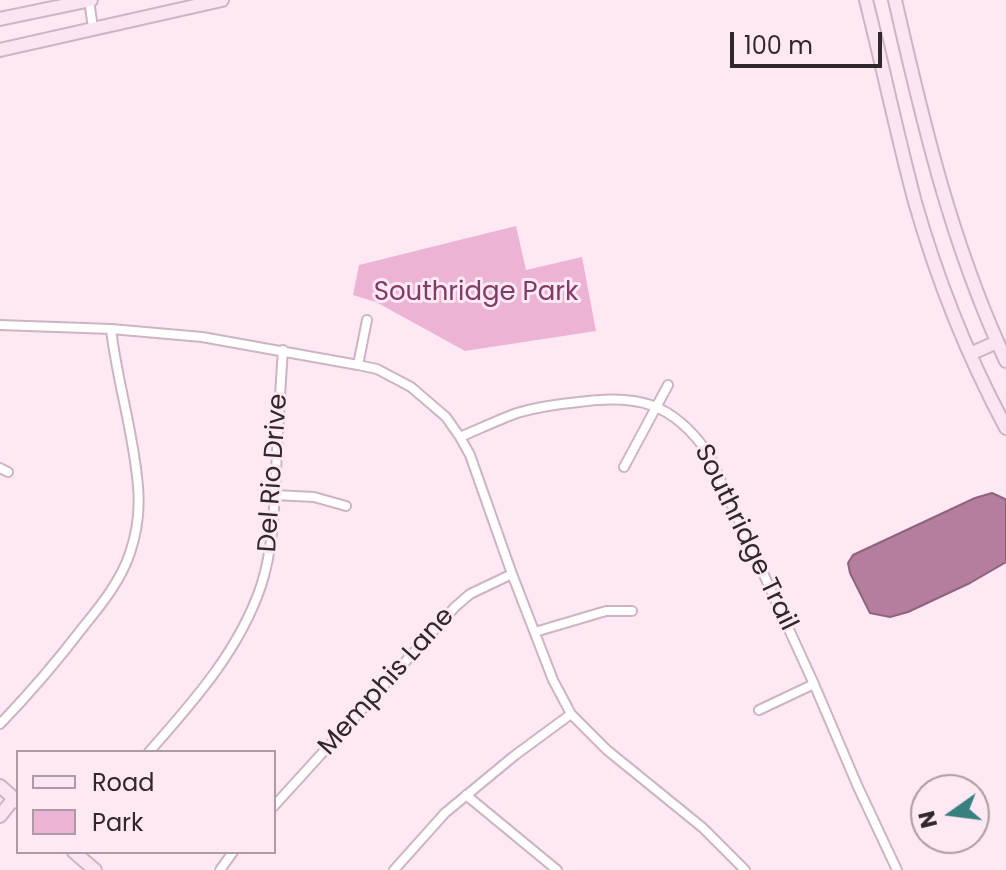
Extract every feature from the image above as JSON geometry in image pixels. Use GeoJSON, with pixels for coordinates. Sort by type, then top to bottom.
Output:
{"type":"FeatureCollection","features":[{"type":"Feature","properties":{"kind":"main road"},"geometry":{"type":"LineString","coordinates":[[0,19],[90,0]]}},
{"type":"Feature","properties":{"kind":"main road"},"geometry":{"type":"LineString","coordinates":[[0,50],[222,0]]}},
{"type":"Feature","properties":{"kind":"main road"},"geometry":{"type":"LineString","coordinates":[[866,0],[926,238],[970,354],[1006,428]]}},
{"type":"Feature","properties":{"kind":"main road"},"geometry":{"type":"LineString","coordinates":[[895,0],[949,213],[979,300],[1006,361]]}},
{"type":"Feature","properties":{"kind":"main road"},"geometry":{"type":"LineString","coordinates":[[884,71],[910,66]]}},
{"type":"Feature","properties":{"kind":"main road"},"geometry":{"type":"LineString","coordinates":[[970,354],[997,342]]}},
{"type":"Feature","properties":{"kind":"main road"},"geometry":{"type":"LineString","coordinates":[[0,786],[16,800],[0,816]]}},
{"type":"Feature","properties":{"kind":"main road"},"geometry":{"type":"LineString","coordinates":[[76,854],[95,870]]}},
{"type":"Feature","properties":{"kind":"street"},"geometry":{"type":"LineString","coordinates":[[90,0],[93,28]]}},
{"type":"Feature","properties":{"kind":"street"},"geometry":{"type":"LineString","coordinates":[[358,365],[367,320]]}},
{"type":"Feature","properties":{"kind":"street"},"geometry":{"type":"LineString","coordinates":[[0,325],[111,329],[202,337],[377,369],[411,387],[446,417],[470,455],[553,680],[571,714],[607,750],[703,828],[745,870]]}},
{"type":"Feature","properties":{"kind":"street"},"geometry":{"type":"LineString","coordinates":[[0,724],[66,650],[106,599],[130,554],[138,521],[138,491],[135,457],[111,329]]}},
{"type":"Feature","properties":{"kind":"street","name":"Del Rio Drive"},"geometry":{"type":"LineString","coordinates":[[151,750],[226,658],[260,589],[271,543],[283,350]]}},
{"type":"Feature","properties":{"kind":"street"},"geometry":{"type":"LineString","coordinates":[[624,467],[668,385]]}},
{"type":"Feature","properties":{"kind":"street","name":"Southridge Trail"},"geometry":{"type":"LineString","coordinates":[[460,437],[520,412],[606,398],[640,400],[667,412],[688,428],[708,453],[897,870]]}},
{"type":"Feature","properties":{"kind":"street"},"geometry":{"type":"LineString","coordinates":[[275,495],[314,497],[346,506]]}},
{"type":"Feature","properties":{"kind":"street","name":"Memphis Lane"},"geometry":{"type":"LineString","coordinates":[[276,804],[455,607],[470,594],[512,574]]}},
{"type":"Feature","properties":{"kind":"street"},"geometry":{"type":"LineString","coordinates":[[535,632],[606,611],[632,611]]}},
{"type":"Feature","properties":{"kind":"street"},"geometry":{"type":"LineString","coordinates":[[759,710],[814,684]]}},
{"type":"Feature","properties":{"kind":"street"},"geometry":{"type":"LineString","coordinates":[[394,870],[435,823],[466,795],[571,714]]}},
{"type":"Feature","properties":{"kind":"street"},"geometry":{"type":"LineString","coordinates":[[466,795],[557,870]]}},
{"type":"Feature","properties":{"kind":"green space","name":"Southridge Park"},"geometry":{"type":"Polygon","coordinates":[[[516,226],[526,270],[582,257],[596,331],[465,351],[376,302],[353,295],[359,265],[516,226]]]}},
{"type":"Feature","properties":{"kind":"shaded area"},"geometry":{"type":"Polygon","coordinates":[[[992,493],[1006,501],[1006,562],[908,612],[890,617],[870,613],[850,573],[848,563],[853,555],[992,493]]]}}]}
